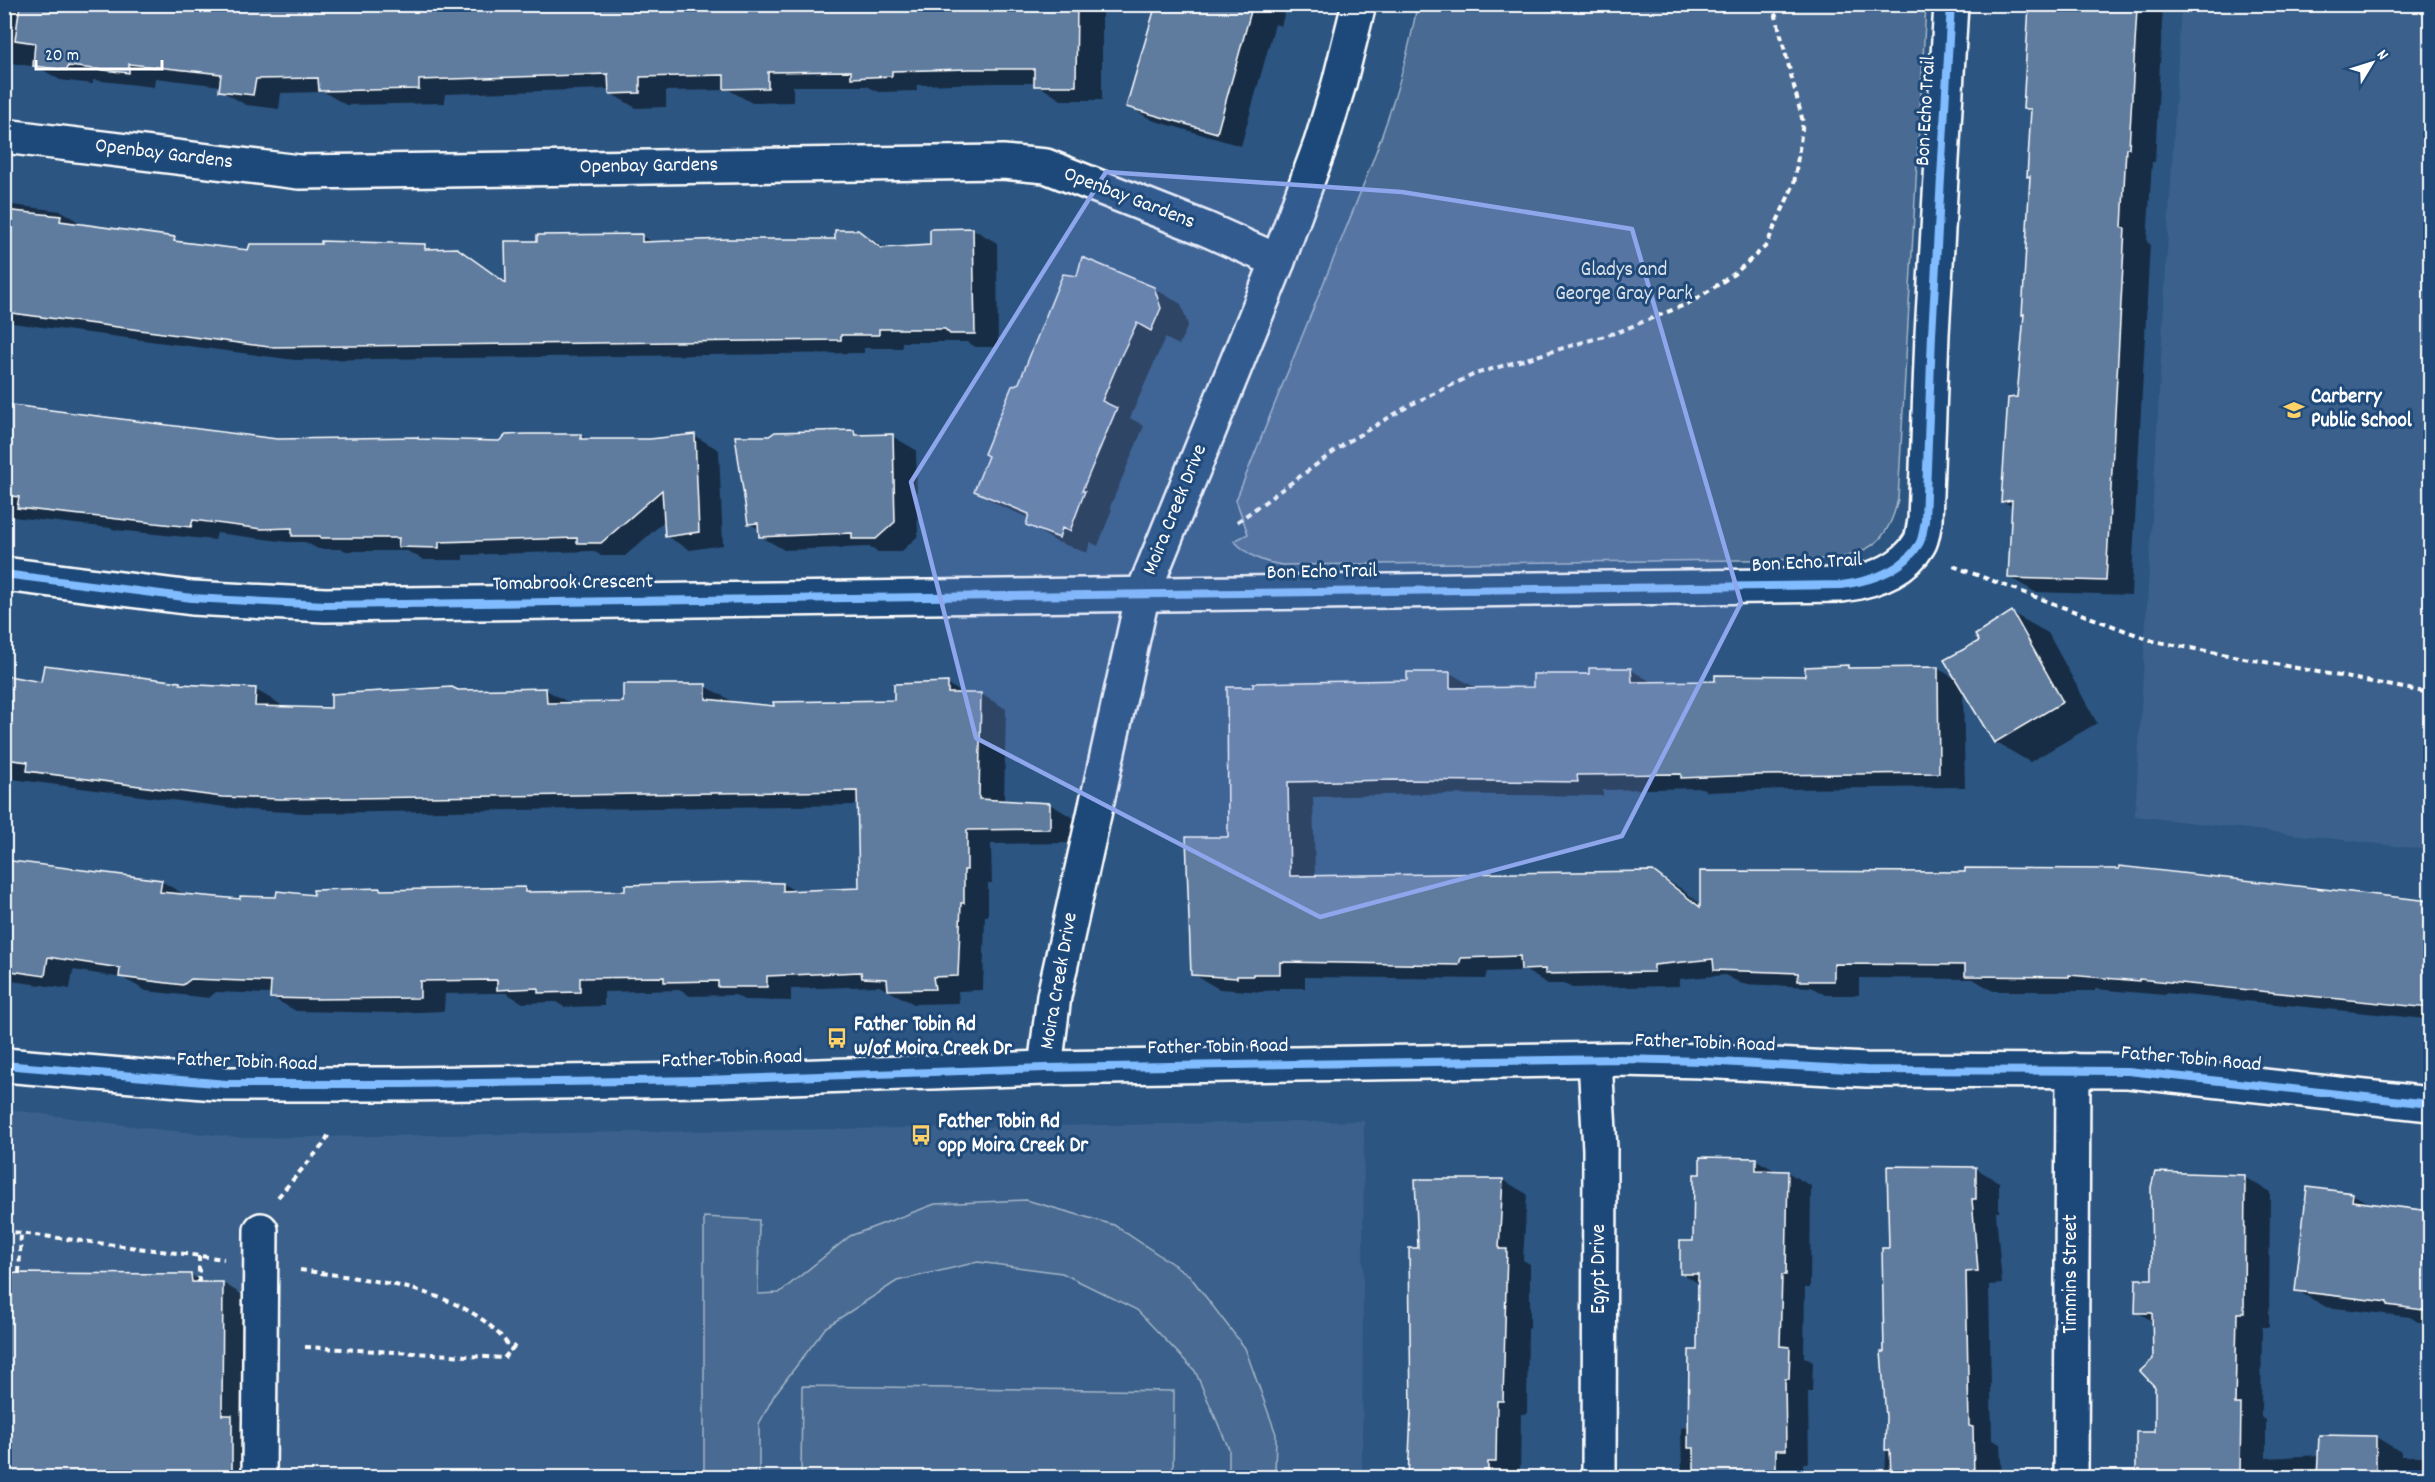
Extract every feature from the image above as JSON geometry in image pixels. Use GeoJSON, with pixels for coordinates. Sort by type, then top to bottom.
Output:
{"type":"FeatureCollection","features":[{"type":"Feature","properties":{"kind":"street","name":"Moira Creek Drive"},"geometry":{"type":"LineString","coordinates":[[1045,1068],[1054,996],[1143,593],[1278,261],[1321,143],[1339,84],[1359,4]]}},
{"type":"Feature","properties":{"kind":"street","name":"Bon Echo Trail"},"geometry":{"type":"LineString","coordinates":[[1143,593],[1842,585],[1867,582],[1888,573],[1906,559],[1920,543],[1925,521],[1932,334],[1951,4]]}},
{"type":"Feature","properties":{"kind":"street","name":"Openbay Gardens"},"geometry":{"type":"LineString","coordinates":[[4,136],[299,172],[1003,162],[1046,166],[1206,229],[1278,261]]}},
{"type":"Feature","properties":{"kind":"street","name":"Tomabrook Crescent"},"geometry":{"type":"LineString","coordinates":[[4,574],[192,598],[325,605],[1143,593]]}},
{"type":"Feature","properties":{"kind":"street","name":"Father Tobin Road"},"geometry":{"type":"LineString","coordinates":[[4,1065],[227,1084],[705,1080],[1045,1068],[1595,1060],[1702,1061],[1866,1070],[2128,1071],[2430,1104]]}},
{"type":"Feature","properties":{"kind":"street","name":"Egypt Drive"},"geometry":{"type":"LineString","coordinates":[[1595,1060],[1600,1149],[1599,1478]]}},
{"type":"Feature","properties":{"kind":"street","name":"Timmins Street"},"geometry":{"type":"LineString","coordinates":[[2072,1478],[2073,1070]]}},
{"type":"Feature","properties":{"kind":"street"},"geometry":{"type":"LineString","coordinates":[[259,1478],[261,1263],[268,1217]]}},
{"type":"Feature","properties":{"kind":"path"},"geometry":{"type":"LineString","coordinates":[[1238,522],[1349,441],[1412,404],[1475,374],[1618,332],[1692,302],[1734,274],[1766,246],[1794,184],[1803,122],[1776,16],[1769,4]]}},
{"type":"Feature","properties":{"kind":"path"},"geometry":{"type":"LineString","coordinates":[[1953,566],[2153,641],[2430,693]]}},
{"type":"Feature","properties":{"kind":"path"},"geometry":{"type":"LineString","coordinates":[[268,1217],[276,1199],[323,1145],[330,1132]]}},
{"type":"Feature","properties":{"kind":"path"},"geometry":{"type":"LineString","coordinates":[[4,1231],[261,1263],[407,1286],[436,1296],[472,1314],[503,1336],[512,1351]]}},
{"type":"Feature","properties":{"kind":"path"},"geometry":{"type":"LineString","coordinates":[[19,1273],[21,1233]]}},
{"type":"Feature","properties":{"kind":"path"},"geometry":{"type":"LineString","coordinates":[[199,1256],[199,1282]]}},
{"type":"Feature","properties":{"kind":"path"},"geometry":{"type":"LineString","coordinates":[[305,1347],[504,1359],[516,1344]]}},
{"type":"Feature","properties":{"kind":"highlighted area"},"geometry":{"type":"Polygon","coordinates":[[[1106,172],[1402,192],[1632,229],[1741,603],[1622,836],[1320,917],[976,738],[911,482],[1106,172]]]}},
{"type":"Feature","properties":{"kind":"shaded area","name":"Carberry Public School"},"geometry":{"type":"Polygon","coordinates":[[[2181,5],[2430,5],[2430,850],[2135,816],[2181,5]]]}},
{"type":"Feature","properties":{"kind":"shaded area"},"geometry":{"type":"Polygon","coordinates":[[[5,1109],[154,1129],[245,1138],[1364,1121],[1362,1477],[5,1478],[5,1109]]]}},
{"type":"Feature","properties":{"kind":"green space","name":"Gladys and George Gray Park"},"geometry":{"type":"Polygon","coordinates":[[[1417,5],[1926,5],[1898,499],[1890,524],[1878,541],[1860,552],[1836,559],[1282,565],[1256,558],[1234,541],[1248,534],[1236,500],[1380,141],[1402,72],[1417,5]]]}},
{"type":"Feature","properties":{"kind":"green space"},"geometry":{"type":"Polygon","coordinates":[[[1026,1200],[1114,1225],[1189,1275],[1245,1348],[1276,1434],[1275,1477],[1229,1477],[1229,1449],[1195,1371],[1137,1310],[1062,1273],[978,1262],[897,1281],[826,1327],[775,1394],[759,1424],[759,1477],[704,1477],[704,1217],[759,1220],[758,1294],[779,1293],[850,1236],[935,1204],[1026,1200]]]}},
{"type":"Feature","properties":{"kind":"green space"},"geometry":{"type":"Polygon","coordinates":[[[802,1386],[1174,1391],[1173,1477],[801,1477],[802,1386]]]}},
{"type":"Feature","properties":{"kind":"building"},"geometry":{"type":"Polygon","coordinates":[[[20,4],[1077,4],[1076,86],[1034,86],[1034,69],[969,69],[892,71],[892,76],[851,78],[851,71],[768,72],[768,88],[724,89],[724,75],[640,77],[640,93],[609,94],[608,74],[419,80],[419,89],[319,91],[318,78],[256,79],[253,95],[219,91],[221,74],[129,64],[129,73],[68,66],[67,70],[33,66],[35,43],[15,40],[20,4]]]}},
{"type":"Feature","properties":{"kind":"building"},"geometry":{"type":"Polygon","coordinates":[[[1156,4],[1253,4],[1217,133],[1126,107],[1156,4]]]}},
{"type":"Feature","properties":{"kind":"building"},"geometry":{"type":"Polygon","coordinates":[[[2029,5],[2137,9],[2129,148],[2126,148],[2122,228],[2125,228],[2106,581],[2008,578],[2012,500],[2001,502],[2008,398],[2017,397],[2024,314],[2022,315],[2030,176],[2027,177],[2031,109],[2023,109],[2029,5]]]}},
{"type":"Feature","properties":{"kind":"building"},"geometry":{"type":"Polygon","coordinates":[[[4,210],[61,216],[60,221],[175,237],[174,241],[248,250],[250,244],[321,244],[321,241],[425,244],[425,249],[457,248],[506,283],[505,241],[537,241],[537,235],[642,234],[642,242],[835,239],[835,230],[858,230],[881,248],[930,245],[930,229],[973,228],[975,334],[950,334],[945,329],[879,329],[879,335],[841,335],[841,340],[269,347],[4,312],[4,210]]]}},
{"type":"Feature","properties":{"kind":"building"},"geometry":{"type":"Polygon","coordinates":[[[1082,257],[1154,287],[1161,308],[1151,331],[1137,323],[1122,354],[1102,401],[1117,408],[1082,491],[1085,491],[1070,531],[1062,528],[1059,538],[1026,525],[1029,514],[974,491],[988,456],[984,454],[1012,386],[1019,383],[1063,274],[1077,276],[1082,257]]]}},
{"type":"Feature","properties":{"kind":"building"},"geometry":{"type":"Polygon","coordinates":[[[4,404],[277,439],[418,437],[418,439],[499,441],[506,435],[525,434],[581,434],[581,439],[650,439],[695,434],[699,532],[665,537],[662,490],[601,543],[577,543],[577,538],[439,542],[439,548],[398,547],[399,538],[292,536],[292,528],[262,529],[193,520],[191,527],[17,508],[19,497],[4,495],[4,404]]]}},
{"type":"Feature","properties":{"kind":"building"},"geometry":{"type":"Polygon","coordinates":[[[854,430],[855,435],[893,434],[895,522],[876,539],[852,539],[852,533],[759,537],[758,523],[748,524],[735,436],[769,436],[775,432],[854,430]]]}},
{"type":"Feature","properties":{"kind":"building"},"geometry":{"type":"Polygon","coordinates":[[[2012,611],[2063,702],[1994,743],[1944,660],[1979,641],[1975,635],[2012,611]]]}},
{"type":"Feature","properties":{"kind":"building"},"geometry":{"type":"Polygon","coordinates":[[[44,665],[180,682],[180,684],[256,688],[255,706],[331,708],[331,694],[452,687],[458,690],[546,688],[547,703],[623,702],[623,684],[706,684],[706,699],[774,706],[773,702],[894,700],[894,684],[948,682],[948,693],[981,693],[979,799],[1050,803],[1050,829],[967,830],[967,870],[964,870],[964,903],[961,903],[958,976],[933,977],[935,989],[888,990],[887,979],[862,978],[861,972],[767,976],[767,987],[718,987],[718,981],[664,982],[664,977],[580,978],[580,992],[538,993],[538,988],[497,990],[497,980],[420,981],[420,998],[311,999],[270,998],[271,982],[191,979],[183,985],[119,977],[120,968],[48,957],[45,976],[4,970],[4,860],[162,880],[160,892],[240,899],[240,896],[276,897],[277,891],[314,895],[313,890],[380,888],[380,890],[525,887],[525,892],[625,891],[625,885],[741,882],[783,883],[783,891],[859,888],[857,791],[280,799],[222,797],[27,771],[28,762],[4,759],[4,704],[8,676],[41,682],[44,665]]]}},
{"type":"Feature","properties":{"kind":"building"},"geometry":{"type":"Polygon","coordinates":[[[1848,665],[1848,668],[1938,667],[1939,773],[1681,778],[1681,774],[1577,775],[1578,782],[1395,780],[1288,782],[1290,876],[1653,871],[1700,907],[1700,871],[1965,872],[1965,868],[2119,869],[2119,866],[2430,901],[2430,1008],[2139,979],[2139,981],[2069,975],[2069,977],[1965,976],[1965,965],[1834,964],[1834,981],[1798,981],[1798,973],[1714,970],[1713,959],[1654,965],[1654,972],[1545,974],[1545,969],[1521,970],[1520,956],[1461,958],[1459,965],[1280,962],[1280,974],[1253,974],[1253,976],[1237,976],[1237,978],[1191,975],[1186,837],[1228,837],[1227,687],[1253,687],[1253,683],[1407,680],[1407,672],[1450,672],[1450,688],[1533,687],[1533,674],[1589,674],[1589,668],[1631,668],[1632,682],[1715,681],[1715,675],[1805,676],[1805,667],[1848,665]]]}},
{"type":"Feature","properties":{"kind":"building"},"geometry":{"type":"Polygon","coordinates":[[[1700,1157],[1756,1158],[1756,1170],[1788,1171],[1786,1275],[1782,1275],[1780,1346],[1790,1347],[1789,1379],[1785,1379],[1786,1450],[1776,1450],[1776,1478],[1694,1478],[1694,1448],[1688,1448],[1689,1350],[1697,1350],[1698,1274],[1680,1274],[1680,1241],[1693,1241],[1694,1174],[1700,1174],[1700,1157]]]}},
{"type":"Feature","properties":{"kind":"building"},"geometry":{"type":"Polygon","coordinates":[[[1887,1166],[1976,1167],[1976,1199],[1972,1199],[1978,1271],[1966,1272],[1969,1426],[1973,1427],[1974,1478],[1891,1478],[1890,1450],[1885,1450],[1886,1417],[1881,1352],[1884,1352],[1882,1248],[1889,1248],[1887,1166]]]}},
{"type":"Feature","properties":{"kind":"building"},"geometry":{"type":"Polygon","coordinates":[[[2155,1172],[2245,1175],[2244,1313],[2237,1313],[2235,1404],[2241,1404],[2240,1476],[2136,1475],[2136,1432],[2155,1432],[2155,1387],[2140,1371],[2153,1359],[2152,1313],[2135,1313],[2136,1279],[2152,1279],[2151,1187],[2155,1172]]]}},
{"type":"Feature","properties":{"kind":"building"},"geometry":{"type":"Polygon","coordinates":[[[1415,1179],[1503,1179],[1499,1249],[1507,1249],[1503,1401],[1497,1401],[1496,1462],[1488,1462],[1488,1478],[1408,1478],[1411,1413],[1409,1248],[1418,1248],[1415,1179]]]}},
{"type":"Feature","properties":{"kind":"building"},"geometry":{"type":"Polygon","coordinates":[[[2307,1187],[2353,1193],[2352,1201],[2430,1211],[2430,1311],[2387,1305],[2387,1302],[2295,1291],[2307,1187]]]}},
{"type":"Feature","properties":{"kind":"building"},"geometry":{"type":"Polygon","coordinates":[[[4,1273],[191,1274],[192,1282],[223,1282],[222,1415],[232,1415],[232,1478],[4,1478],[4,1273]]]}},
{"type":"Feature","properties":{"kind":"building"},"geometry":{"type":"Polygon","coordinates":[[[2319,1435],[2376,1436],[2376,1478],[2317,1478],[2319,1435]]]}},
{"type":"Feature","properties":{"kind":"cycle path"},"geometry":{"type":"LineString","coordinates":[[4,574],[192,598],[325,605],[1842,585],[1864,581],[1885,573],[1904,561],[1920,542],[1925,521],[1932,334],[1951,4]]}},
{"type":"Feature","properties":{"kind":"cycle path"},"geometry":{"type":"LineString","coordinates":[[4,1065],[227,1084],[402,1084],[705,1080],[1045,1068],[1621,1059],[1866,1070],[2128,1071],[2430,1104]]}},
{"type":"Feature","properties":{"kind":"place","name":"Carberry Public School"},"geometry":{"type":"Point","coordinates":[2294,410]}},
{"type":"Feature","properties":{"kind":"place","name":"Father Tobin Rd w/of Moira Creek Dr"},"geometry":{"type":"Point","coordinates":[837,1038]}},
{"type":"Feature","properties":{"kind":"place","name":"Father Tobin Rd opp Moira Creek Dr"},"geometry":{"type":"Point","coordinates":[921,1135]}}]}
